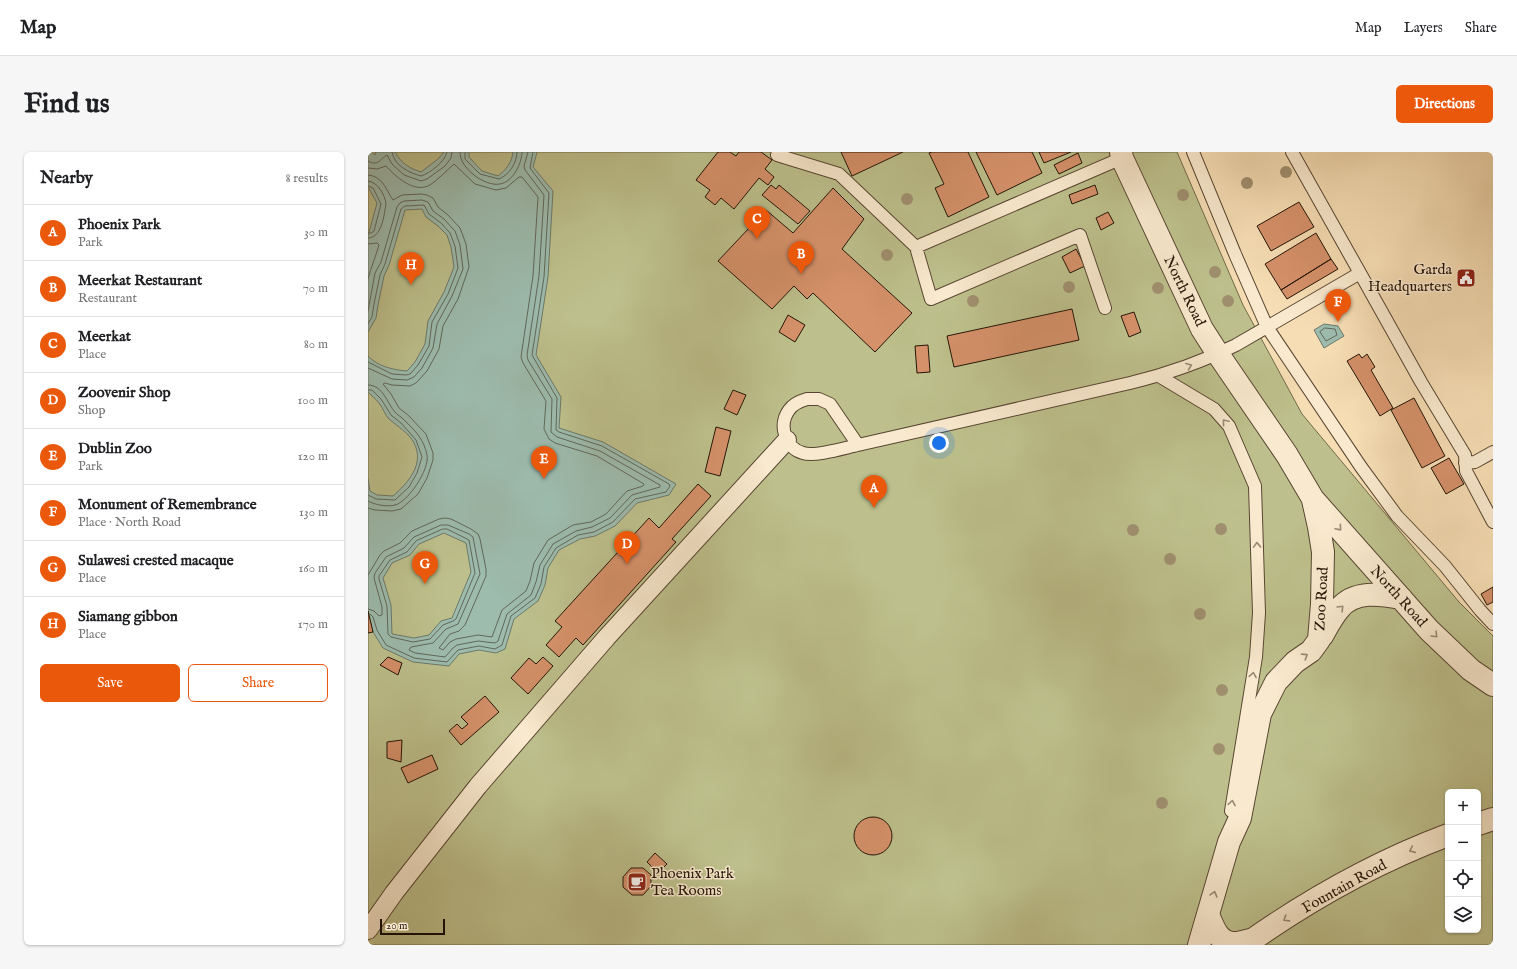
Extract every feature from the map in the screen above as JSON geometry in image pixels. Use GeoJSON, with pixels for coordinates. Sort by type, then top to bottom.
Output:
{"type":"FeatureCollection","features":[{"type":"Feature","properties":{"kind":"street","name":"North Road"},"geometry":{"type":"LineString","coordinates":[[1122,155],[1202,329],[1265,422],[1313,499],[1429,630],[1470,670],[1493,685]]}},
{"type":"Feature","properties":{"kind":"street"},"geometry":{"type":"LineString","coordinates":[[368,930],[394,893],[478,786],[608,637],[786,440]]}},
{"type":"Feature","properties":{"kind":"street","name":"Zoo Road"},"geometry":{"type":"LineString","coordinates":[[1199,945],[1229,842],[1240,818],[1260,714],[1276,682],[1295,662],[1312,652],[1319,640],[1322,604],[1323,552],[1313,499]]}},
{"type":"Feature","properties":{"kind":"street"},"geometry":{"type":"LineString","coordinates":[[1319,640],[1339,608],[1354,597],[1384,594],[1401,598]]}},
{"type":"Feature","properties":{"kind":"street"},"geometry":{"type":"LineString","coordinates":[[1481,823],[1493,819]]}},
{"type":"Feature","properties":{"kind":"street","name":"Fountain Road"},"geometry":{"type":"LineString","coordinates":[[1208,914],[1214,931],[1223,940],[1234,943],[1249,942],[1331,890],[1412,849],[1445,837]]}},
{"type":"Feature","properties":{"kind":"lane"},"geometry":{"type":"LineString","coordinates":[[1193,152],[1267,327],[1361,467],[1397,516],[1445,566],[1493,624]]}},
{"type":"Feature","properties":{"kind":"lane"},"geometry":{"type":"LineString","coordinates":[[1292,152],[1421,382],[1465,455],[1466,470],[1493,522]]}},
{"type":"Feature","properties":{"kind":"lane"},"geometry":{"type":"LineString","coordinates":[[777,155],[840,174],[916,247],[931,299],[1080,235],[1105,308]]}},
{"type":"Feature","properties":{"kind":"lane"},"geometry":{"type":"LineString","coordinates":[[916,247],[1122,155]]}},
{"type":"Feature","properties":{"kind":"lane"},"geometry":{"type":"LineString","coordinates":[[858,445],[830,404],[819,399],[807,399],[797,402],[789,409],[784,419],[783,430],[786,440],[793,448],[802,453],[813,455],[858,445],[1159,376],[1218,354],[1360,273]]}},
{"type":"Feature","properties":{"kind":"lane"},"geometry":{"type":"LineString","coordinates":[[1159,376],[1214,409],[1229,426],[1255,486],[1258,613],[1256,656],[1230,816],[1229,842]]}},
{"type":"Feature","properties":{"kind":"lane"},"geometry":{"type":"LineString","coordinates":[[1465,463],[1475,462],[1493,452]]}},
{"type":"Feature","properties":{"kind":"green space"},"geometry":{"type":"Polygon","coordinates":[[[368,152],[1177,152],[1243,305],[1302,414],[1459,602],[1493,636],[1493,945],[368,945],[368,152]]]}},
{"type":"Feature","properties":{"kind":"water"},"geometry":{"type":"Polygon","coordinates":[[[368,152],[375,155],[376,152],[395,152],[400,160],[406,165],[421,172],[438,159],[444,152],[469,152],[469,157],[482,171],[498,176],[508,166],[513,152],[537,152],[533,167],[553,191],[548,277],[536,355],[561,397],[559,428],[603,442],[676,484],[669,495],[637,503],[615,526],[595,536],[580,539],[559,550],[548,568],[545,585],[538,601],[514,619],[505,649],[496,653],[479,650],[459,654],[449,666],[413,662],[383,648],[373,632],[368,611],[368,479],[370,491],[377,495],[393,496],[409,479],[413,472],[416,466],[417,451],[412,439],[386,416],[379,403],[368,392],[368,356],[381,365],[407,371],[415,362],[425,344],[428,321],[444,292],[454,267],[451,247],[447,235],[426,217],[422,209],[405,210],[389,265],[384,276],[376,318],[368,332],[368,236],[377,203],[368,187],[368,152]],[[444,533],[419,544],[410,555],[392,563],[383,578],[391,605],[392,634],[414,638],[429,635],[441,621],[452,618],[471,572],[466,543],[444,533]]]}},
{"type":"Feature","properties":{"kind":"water"},"geometry":{"type":"Polygon","coordinates":[[[1324,324],[1338,326],[1344,336],[1324,348],[1314,330],[1324,324]]]}},
{"type":"Feature","properties":{"kind":"building"},"geometry":{"type":"Polygon","coordinates":[[[718,152],[730,152],[736,156],[739,152],[761,152],[772,160],[765,169],[774,177],[768,185],[759,178],[734,209],[721,198],[715,205],[705,197],[710,190],[696,180],[718,152]]]}},
{"type":"Feature","properties":{"kind":"building"},"geometry":{"type":"Polygon","coordinates":[[[841,152],[903,152],[852,176],[841,152]]]}},
{"type":"Feature","properties":{"kind":"building"},"geometry":{"type":"Polygon","coordinates":[[[968,152],[989,197],[948,217],[935,188],[944,184],[929,153],[968,152]]]}},
{"type":"Feature","properties":{"kind":"building"},"geometry":{"type":"Polygon","coordinates":[[[976,152],[1032,152],[1042,173],[997,195],[976,152]]]}},
{"type":"Feature","properties":{"kind":"building"},"geometry":{"type":"Polygon","coordinates":[[[1039,152],[1071,152],[1044,163],[1039,152]]]}},
{"type":"Feature","properties":{"kind":"building"},"geometry":{"type":"Polygon","coordinates":[[[1078,153],[1082,163],[1059,174],[1054,165],[1078,153]]]}},
{"type":"Feature","properties":{"kind":"building"},"geometry":{"type":"Polygon","coordinates":[[[771,185],[776,189],[779,185],[810,211],[798,224],[762,195],[771,185]]]}},
{"type":"Feature","properties":{"kind":"building"},"geometry":{"type":"Polygon","coordinates":[[[1095,185],[1098,194],[1072,204],[1069,195],[1095,185]]]}},
{"type":"Feature","properties":{"kind":"building"},"geometry":{"type":"Polygon","coordinates":[[[833,188],[864,219],[842,249],[912,313],[875,352],[813,293],[807,299],[794,286],[772,309],[718,261],[766,210],[793,233],[833,188]]]}},
{"type":"Feature","properties":{"kind":"building"},"geometry":{"type":"Polygon","coordinates":[[[1299,202],[1314,227],[1271,251],[1257,226],[1299,202]]]}},
{"type":"Feature","properties":{"kind":"building"},"geometry":{"type":"Polygon","coordinates":[[[1108,212],[1114,223],[1101,230],[1096,218],[1108,212]]]}},
{"type":"Feature","properties":{"kind":"building"},"geometry":{"type":"Polygon","coordinates":[[[1316,233],[1331,259],[1281,290],[1265,264],[1316,233]]]}},
{"type":"Feature","properties":{"kind":"building"},"geometry":{"type":"Polygon","coordinates":[[[1076,249],[1085,266],[1070,273],[1062,257],[1076,249]]]}},
{"type":"Feature","properties":{"kind":"building"},"geometry":{"type":"Polygon","coordinates":[[[1331,259],[1338,269],[1287,299],[1281,290],[1331,259]]]}},
{"type":"Feature","properties":{"kind":"building"},"geometry":{"type":"Polygon","coordinates":[[[1072,309],[1079,340],[954,367],[947,336],[1072,309]]]}},
{"type":"Feature","properties":{"kind":"building"},"geometry":{"type":"Polygon","coordinates":[[[1134,312],[1141,332],[1129,337],[1121,316],[1134,312]]]}},
{"type":"Feature","properties":{"kind":"building"},"geometry":{"type":"Polygon","coordinates":[[[788,315],[805,325],[795,342],[779,332],[788,315]]]}},
{"type":"Feature","properties":{"kind":"building"},"geometry":{"type":"Polygon","coordinates":[[[928,345],[930,372],[917,373],[915,346],[928,345]]]}},
{"type":"Feature","properties":{"kind":"building"},"geometry":{"type":"Polygon","coordinates":[[[1359,354],[1362,358],[1367,354],[1375,367],[1371,370],[1393,408],[1380,416],[1347,361],[1359,354]]]}},
{"type":"Feature","properties":{"kind":"building"},"geometry":{"type":"Polygon","coordinates":[[[733,390],[746,395],[737,415],[724,409],[733,390]]]}},
{"type":"Feature","properties":{"kind":"building"},"geometry":{"type":"Polygon","coordinates":[[[1414,398],[1445,456],[1422,468],[1391,410],[1414,398]]]}},
{"type":"Feature","properties":{"kind":"building"},"geometry":{"type":"Polygon","coordinates":[[[716,427],[731,431],[720,476],[705,472],[716,427]]]}},
{"type":"Feature","properties":{"kind":"building"},"geometry":{"type":"Polygon","coordinates":[[[1449,458],[1464,484],[1446,494],[1431,468],[1449,458]]]}},
{"type":"Feature","properties":{"kind":"building"},"geometry":{"type":"Polygon","coordinates":[[[698,484],[711,496],[672,539],[676,542],[583,645],[576,638],[559,657],[546,645],[562,627],[555,621],[649,518],[659,528],[698,484]]]}},
{"type":"Feature","properties":{"kind":"building"},"geometry":{"type":"Polygon","coordinates":[[[1493,587],[1493,602],[1487,605],[1481,594],[1493,587]]]}},
{"type":"Feature","properties":{"kind":"building"},"geometry":{"type":"Polygon","coordinates":[[[368,611],[373,632],[368,633],[368,611]]]}},
{"type":"Feature","properties":{"kind":"building"},"geometry":{"type":"Polygon","coordinates":[[[388,657],[402,663],[398,675],[380,665],[388,657]]]}},
{"type":"Feature","properties":{"kind":"building"},"geometry":{"type":"Polygon","coordinates":[[[543,657],[553,666],[528,694],[511,678],[529,658],[536,664],[543,657]]]}},
{"type":"Feature","properties":{"kind":"building"},"geometry":{"type":"Polygon","coordinates":[[[485,696],[499,712],[461,745],[449,731],[457,724],[462,729],[468,724],[461,717],[485,696]]]}},
{"type":"Feature","properties":{"kind":"building"},"geometry":{"type":"Polygon","coordinates":[[[402,740],[401,762],[387,758],[387,742],[402,740]]]}},
{"type":"Feature","properties":{"kind":"building"},"geometry":{"type":"Polygon","coordinates":[[[432,755],[438,769],[408,783],[401,768],[432,755]]]}},
{"type":"Feature","properties":{"kind":"building"},"geometry":{"type":"Polygon","coordinates":[[[869,817],[877,817],[887,822],[891,829],[891,843],[887,850],[877,855],[869,855],[859,850],[857,847],[854,840],[854,832],[859,822],[862,820],[869,817]]]}},
{"type":"Feature","properties":{"kind":"building"},"geometry":{"type":"Polygon","coordinates":[[[655,853],[667,864],[658,873],[647,862],[655,853]]]}},
{"type":"Feature","properties":{"kind":"building","name":"Phoenix Park Tea Rooms"},"geometry":{"type":"Polygon","coordinates":[[[631,868],[643,868],[651,875],[651,886],[643,895],[632,895],[623,887],[623,877],[631,868]]]}},
{"type":"Feature","properties":{"kind":"place","name":"Meerkat"},"geometry":{"type":"Point","coordinates":[757,239]}},
{"type":"Feature","properties":{"kind":"place","name":"Meerkat Restaurant"},"geometry":{"type":"Point","coordinates":[801,274]}},
{"type":"Feature","properties":{"kind":"place","name":"Garda Headquarters"},"geometry":{"type":"Point","coordinates":[1466,278]}},
{"type":"Feature","properties":{"kind":"place","name":"Siamang gibbon"},"geometry":{"type":"Point","coordinates":[411,285]}},
{"type":"Feature","properties":{"kind":"place","name":"Monument of Remembrance"},"geometry":{"type":"Point","coordinates":[1338,322]}},
{"type":"Feature","properties":{"kind":"place","name":"Dublin Zoo"},"geometry":{"type":"Point","coordinates":[544,479]}},
{"type":"Feature","properties":{"kind":"place","name":"Phoenix Park"},"geometry":{"type":"Point","coordinates":[874,508]}},
{"type":"Feature","properties":{"kind":"place","name":"Zoovenir Shop"},"geometry":{"type":"Point","coordinates":[627,564]}},
{"type":"Feature","properties":{"kind":"place","name":"Sulawesi crested macaque"},"geometry":{"type":"Point","coordinates":[425,584]}},
{"type":"Feature","properties":{"kind":"place","name":"Phoenix Park Tea Rooms"},"geometry":{"type":"Point","coordinates":[637,882]}}]}
